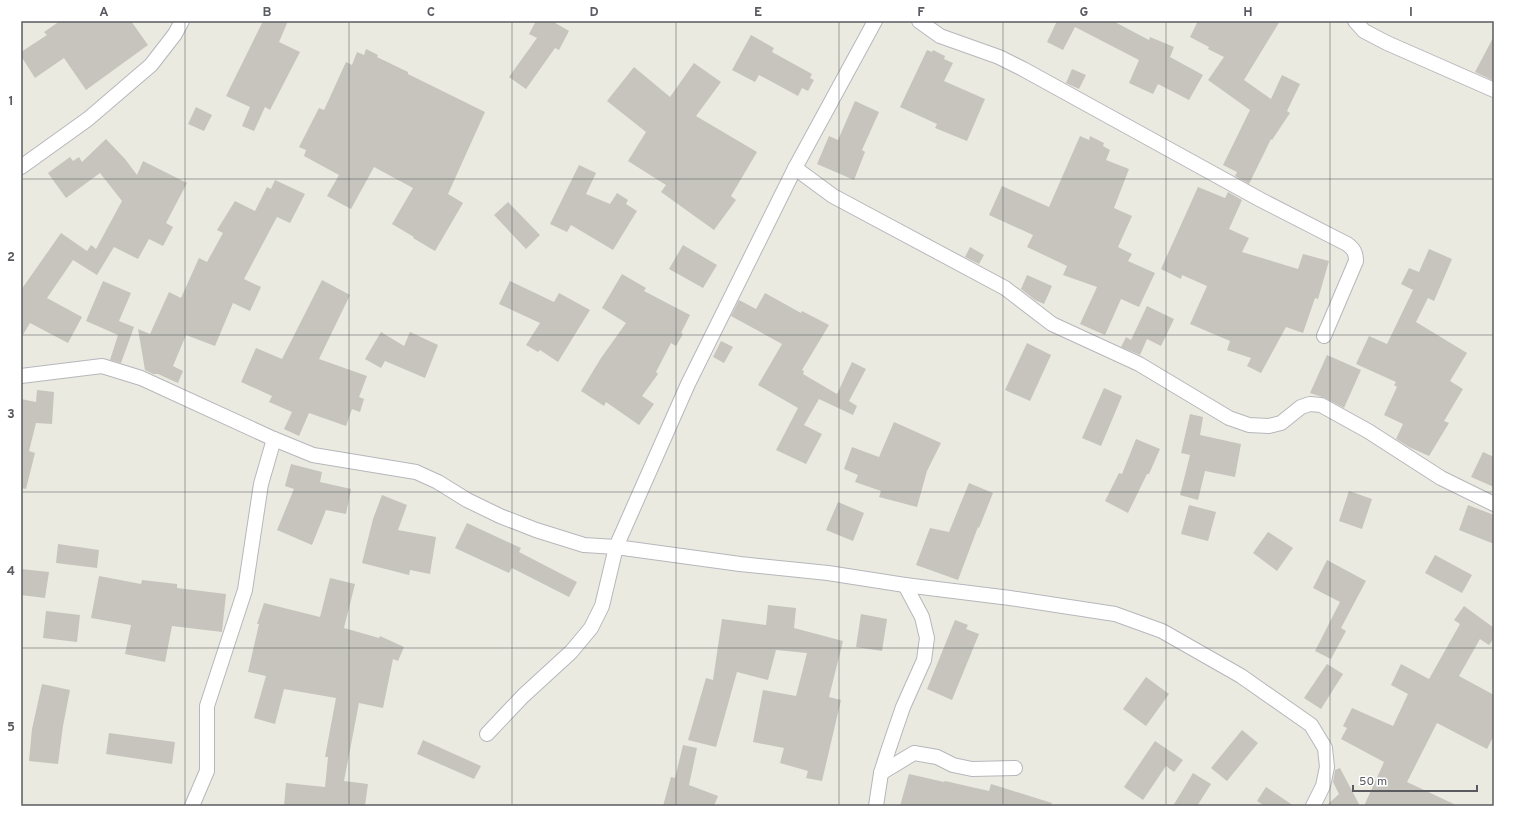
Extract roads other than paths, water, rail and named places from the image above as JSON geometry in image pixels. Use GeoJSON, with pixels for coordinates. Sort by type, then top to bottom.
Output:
{"type":"FeatureCollection","features":[{"type":"Feature","properties":{"kind":"street"},"geometry":{"type":"LineString","coordinates":[[21,167],[88,119],[151,65],[175,34],[182,21]]}},
{"type":"Feature","properties":{"kind":"street"},"geometry":{"type":"LineString","coordinates":[[487,734],[523,696],[571,652],[591,628],[602,606],[616,546],[688,384],[795,168],[875,21]]}},
{"type":"Feature","properties":{"kind":"street"},"geometry":{"type":"LineString","coordinates":[[919,21],[940,36],[999,57],[1261,200],[1353,248],[1356,254],[1356,261],[1324,336]]}},
{"type":"Feature","properties":{"kind":"street"},"geometry":{"type":"LineString","coordinates":[[1355,21],[1364,31],[1387,43],[1494,90]]}},
{"type":"Feature","properties":{"kind":"street"},"geometry":{"type":"LineString","coordinates":[[795,168],[833,196],[1005,288],[1052,324],[1139,364],[1230,418],[1249,425],[1268,426],[1281,423],[1301,407],[1310,404],[1321,405],[1368,431],[1441,478],[1494,504]]}},
{"type":"Feature","properties":{"kind":"street"},"geometry":{"type":"LineString","coordinates":[[21,376],[102,366],[141,378],[274,439],[313,455],[416,472],[438,482],[467,500],[500,516],[536,530],[584,545],[616,546],[740,564],[828,573],[1115,614],[1162,631],[1241,676],[1311,724],[1325,748],[1327,767],[1323,786],[1313,806]]}},
{"type":"Feature","properties":{"kind":"street"},"geometry":{"type":"LineString","coordinates":[[192,806],[207,771],[207,706],[245,590],[261,484],[274,439]]}},
{"type":"Feature","properties":{"kind":"street"},"geometry":{"type":"LineString","coordinates":[[876,806],[881,773],[903,707],[924,660],[927,638],[922,617],[905,585]]}},
{"type":"Feature","properties":{"kind":"street"},"geometry":{"type":"LineString","coordinates":[[881,773],[914,752],[937,757],[953,765],[972,769],[1015,768]]}}]}
